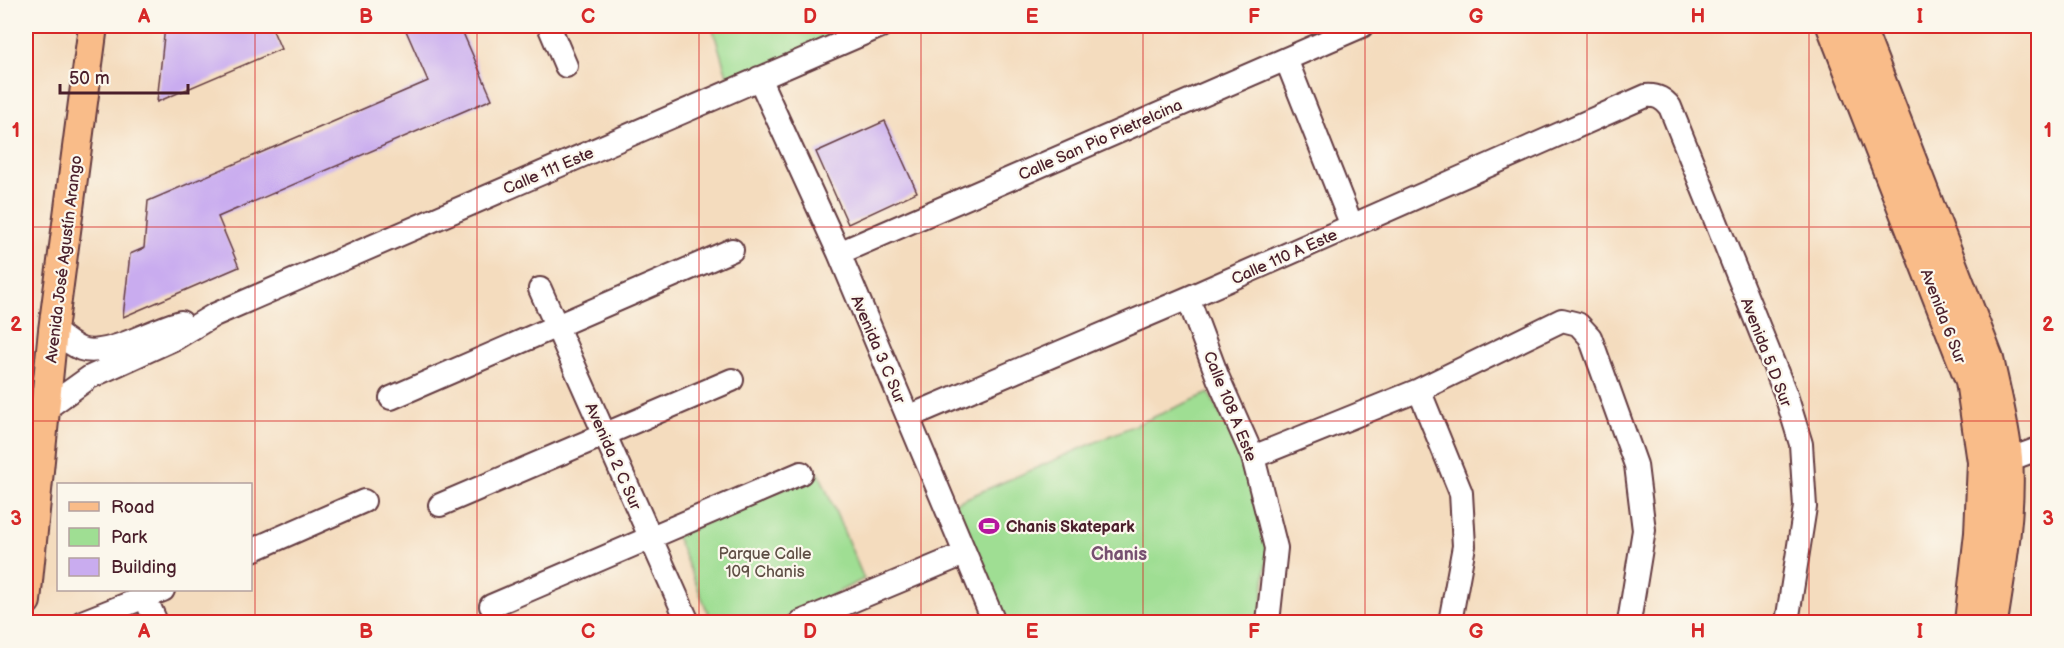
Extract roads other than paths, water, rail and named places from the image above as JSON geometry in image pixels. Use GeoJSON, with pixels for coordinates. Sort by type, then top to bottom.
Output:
{"type":"FeatureCollection","features":[{"type":"Feature","properties":{"kind":"main road","name":"Avenida José Agustín Arango"},"geometry":{"type":"LineString","coordinates":[[26,601],[53,330],[93,26]]}},
{"type":"Feature","properties":{"kind":"main road","name":"Avenida 6 Sur"},"geometry":{"type":"LineString","coordinates":[[1831,26],[1970,381],[1995,461],[2007,511],[1993,622]]}},
{"type":"Feature","properties":{"kind":"main road","name":"Avenida 6 Sur"},"geometry":{"type":"LineString","coordinates":[[1860,26],[1989,359],[2001,417],[1995,461],[1979,533],[1969,622]]}},
{"type":"Feature","properties":{"kind":"street"},"geometry":{"type":"LineString","coordinates":[[549,26],[566,66]]}},
{"type":"Feature","properties":{"kind":"street","name":"Calle 111 Este"},"geometry":{"type":"LineString","coordinates":[[44,410],[90,377],[176,338],[214,315],[881,26]]}},
{"type":"Feature","properties":{"kind":"street","name":"Calle San Pio Pietrelcina"},"geometry":{"type":"LineString","coordinates":[[839,253],[1362,26]]}},
{"type":"Feature","properties":{"kind":"street"},"geometry":{"type":"LineString","coordinates":[[1286,58],[1352,226]]}},
{"type":"Feature","properties":{"kind":"street","name":"Avenida 3 C Sur"},"geometry":{"type":"LineString","coordinates":[[759,78],[839,253],[994,622]]}},
{"type":"Feature","properties":{"kind":"street","name":"Calle 110 A Este"},"geometry":{"type":"LineString","coordinates":[[908,417],[1188,298],[1646,96],[1659,97]]}},
{"type":"Feature","properties":{"kind":"street","name":"Avenida 5 D Sur"},"geometry":{"type":"LineString","coordinates":[[1659,97],[1670,107],[1786,395],[1801,444],[1805,507],[1787,622]]}},
{"type":"Feature","properties":{"kind":"street"},"geometry":{"type":"LineString","coordinates":[[391,398],[732,250]]}},
{"type":"Feature","properties":{"kind":"street","name":"Avenida 2 C Sur"},"geometry":{"type":"LineString","coordinates":[[540,289],[688,622]]}},
{"type":"Feature","properties":{"kind":"street","name":"Calle 108 A Este"},"geometry":{"type":"LineString","coordinates":[[1188,298],[1218,378],[1253,457],[1276,548],[1268,622]]}},
{"type":"Feature","properties":{"kind":"street","name":"Calle 111 Este"},"geometry":{"type":"LineString","coordinates":[[53,330],[81,349],[93,351],[108,349],[173,324],[214,315]]}},
{"type":"Feature","properties":{"kind":"street"},"geometry":{"type":"LineString","coordinates":[[1253,457],[1419,390],[1562,320],[1578,324],[1590,337],[1636,465],[1644,530],[1629,622]]}},
{"type":"Feature","properties":{"kind":"street"},"geometry":{"type":"LineString","coordinates":[[440,505],[732,380]]}},
{"type":"Feature","properties":{"kind":"street"},"geometry":{"type":"LineString","coordinates":[[1419,390],[1461,494],[1464,546],[1450,622]]}},
{"type":"Feature","properties":{"kind":"street"},"geometry":{"type":"LineString","coordinates":[[1995,461],[2038,449]]}},
{"type":"Feature","properties":{"kind":"street"},"geometry":{"type":"LineString","coordinates":[[491,606],[801,473]]}},
{"type":"Feature","properties":{"kind":"street"},"geometry":{"type":"LineString","coordinates":[[252,550],[364,501]]}},
{"type":"Feature","properties":{"kind":"street"},"geometry":{"type":"LineString","coordinates":[[801,622],[964,554]]}},
{"type":"Feature","properties":{"kind":"street"},"geometry":{"type":"LineString","coordinates":[[82,622],[154,593],[156,622]]}},
{"type":"Feature","properties":{"kind":"place","name":"Chanis Skatepark"},"geometry":{"type":"Point","coordinates":[989,526]}},
{"type":"Feature","properties":{"kind":"district","name":"Chanis"},"geometry":{"type":"Point","coordinates":[1119,554]}},
{"type":"Feature","properties":{"kind":"park label","name":"Parque Calle 109 Chanis"},"geometry":{"type":"Point","coordinates":[765,562]}}]}
